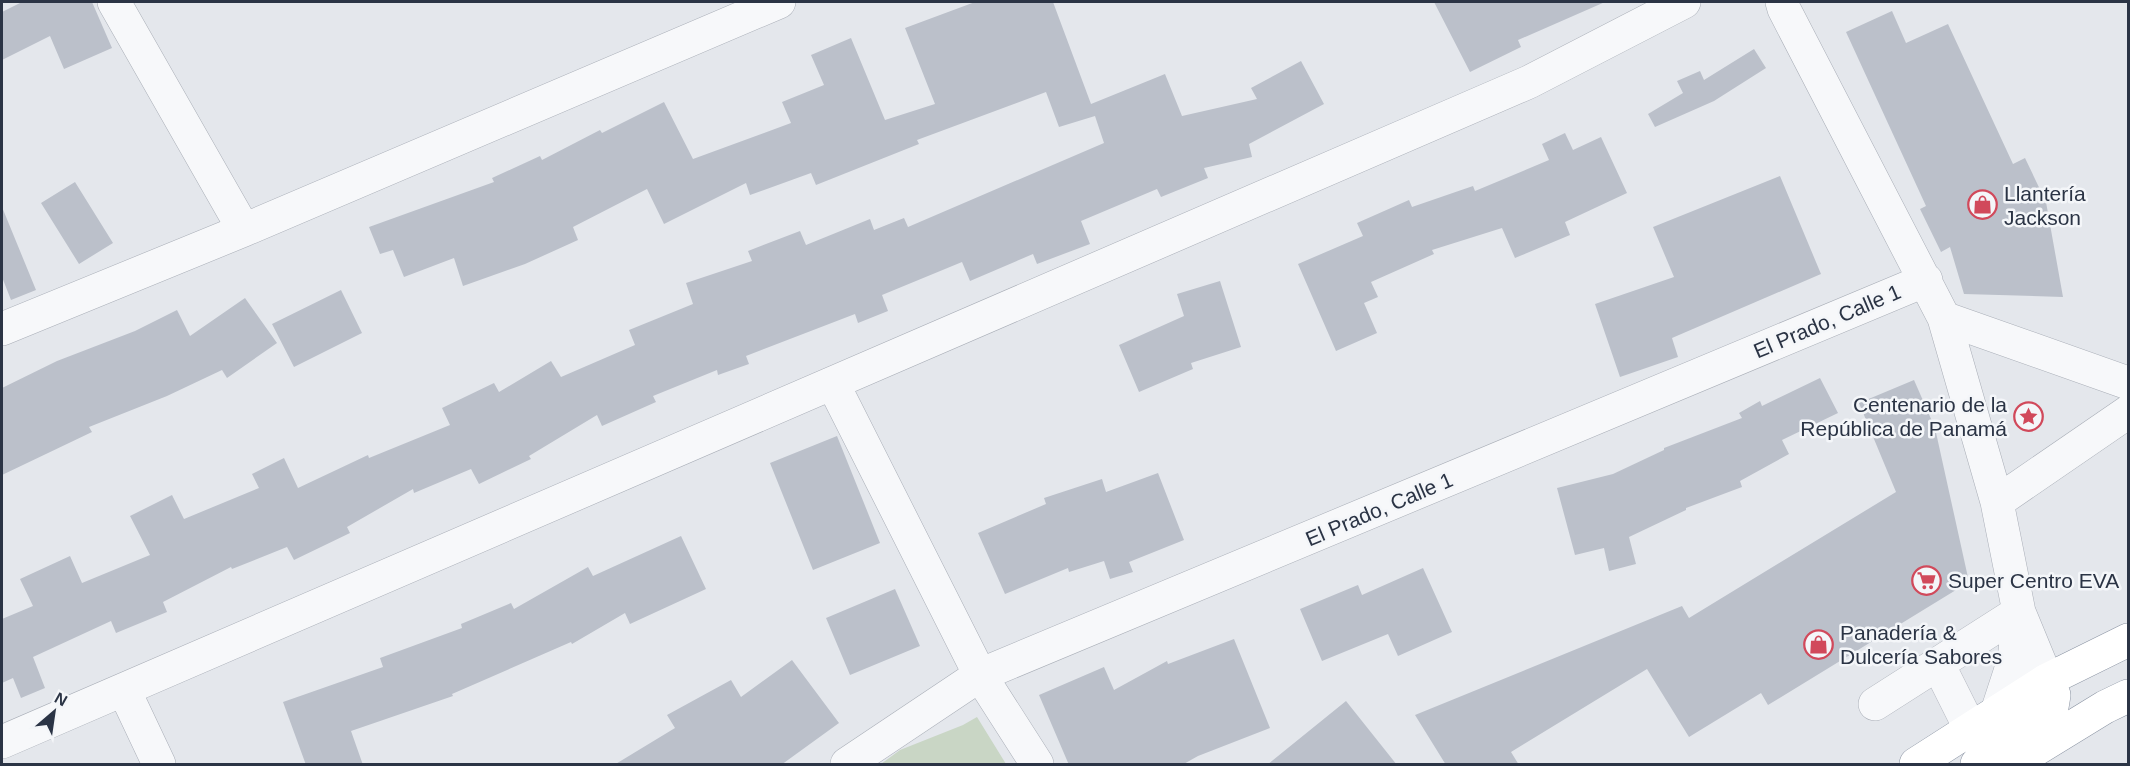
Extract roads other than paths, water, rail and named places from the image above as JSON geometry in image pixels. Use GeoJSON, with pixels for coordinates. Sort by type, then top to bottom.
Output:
{"type":"FeatureCollection","features":[{"type":"Feature","properties":{"kind":"highway"},"geometry":{"type":"LineString","coordinates":[[1916,765],[2048,680],[2128,640]]}},
{"type":"Feature","properties":{"kind":"highway"},"geometry":{"type":"LineString","coordinates":[[1977,765],[2002,741],[2052,707],[2054,695],[2048,680]]}},
{"type":"Feature","properties":{"kind":"highway"},"geometry":{"type":"LineString","coordinates":[[2012,765],[2105,707],[2128,696]]}},
{"type":"Feature","properties":{"kind":"street"},"geometry":{"type":"LineString","coordinates":[[114,2],[244,230]]}},
{"type":"Feature","properties":{"kind":"street"},"geometry":{"type":"LineString","coordinates":[[2,329],[244,230],[779,2]]}},
{"type":"Feature","properties":{"kind":"street"},"geometry":{"type":"LineString","coordinates":[[2,742],[1529,82],[1684,2]]}},
{"type":"Feature","properties":{"kind":"street"},"geometry":{"type":"LineString","coordinates":[[1786,4],[1944,318],[1997,502],[2019,612],[2048,680]]}},
{"type":"Feature","properties":{"kind":"street","name":"El Prado, Calle 1"},"geometry":{"type":"LineString","coordinates":[[847,765],[980,675],[1926,280]]}},
{"type":"Feature","properties":{"kind":"street"},"geometry":{"type":"LineString","coordinates":[[1944,318],[2128,383]]}},
{"type":"Feature","properties":{"kind":"street"},"geometry":{"type":"LineString","coordinates":[[833,384],[980,675],[1037,765]]}},
{"type":"Feature","properties":{"kind":"street"},"geometry":{"type":"LineString","coordinates":[[1997,502],[2128,412]]}},
{"type":"Feature","properties":{"kind":"street"},"geometry":{"type":"LineString","coordinates":[[1875,704],[2019,612]]}},
{"type":"Feature","properties":{"kind":"street"},"geometry":{"type":"LineString","coordinates":[[1938,664],[1984,721],[2014,660],[2019,612]]}},
{"type":"Feature","properties":{"kind":"street"},"geometry":{"type":"LineString","coordinates":[[124,690],[159,765]]}},
{"type":"Feature","properties":{"kind":"place","name":"Llantería Jackson"},"geometry":{"type":"Point","coordinates":[1983,205]}},
{"type":"Feature","properties":{"kind":"place","name":"Centenario de la República de Panamá"},"geometry":{"type":"Point","coordinates":[2028,416]}},
{"type":"Feature","properties":{"kind":"place","name":"Super Centro EVA"},"geometry":{"type":"Point","coordinates":[1927,580]}},
{"type":"Feature","properties":{"kind":"place","name":"Panadería & Dulcería Sabores"},"geometry":{"type":"Point","coordinates":[1819,644]}}]}
